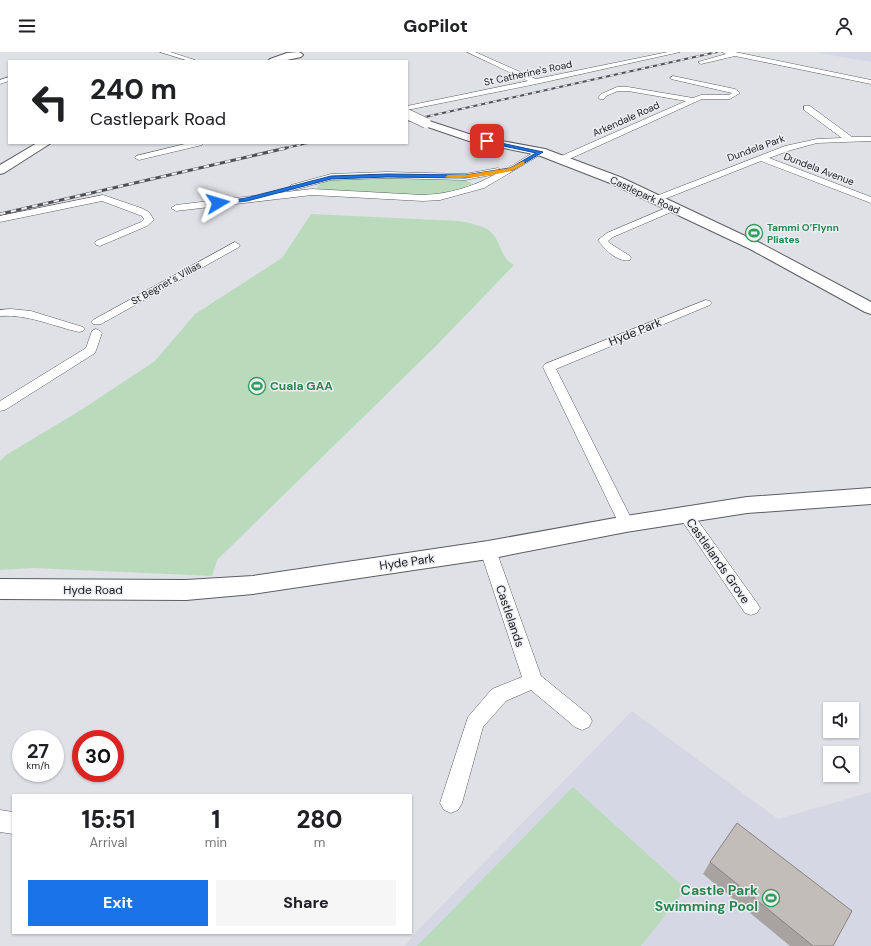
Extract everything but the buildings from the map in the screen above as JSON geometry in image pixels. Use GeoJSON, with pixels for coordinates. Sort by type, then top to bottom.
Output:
{"type":"FeatureCollection","features":[{"type":"Feature","properties":{"kind":"street"},"geometry":{"type":"LineString","coordinates":[[163,52],[192,60]]}},
{"type":"Feature","properties":{"kind":"street"},"geometry":{"type":"LineString","coordinates":[[470,52],[536,82]]}},
{"type":"Feature","properties":{"kind":"street","name":"St Catherine's Road"},"geometry":{"type":"LineString","coordinates":[[408,108],[677,52]]}},
{"type":"Feature","properties":{"kind":"street"},"geometry":{"type":"LineString","coordinates":[[701,62],[730,53],[871,82]]}},
{"type":"Feature","properties":{"kind":"street"},"geometry":{"type":"LineString","coordinates":[[276,60],[287,56],[300,58]]}},
{"type":"Feature","properties":{"kind":"street"},"geometry":{"type":"LineString","coordinates":[[602,98],[603,95],[622,88],[696,99],[730,97],[737,93],[733,90],[673,78]]}},
{"type":"Feature","properties":{"kind":"street","name":"Arkendale Road"},"geometry":{"type":"LineString","coordinates":[[562,159],[696,99]]}},
{"type":"Feature","properties":{"kind":"street"},"geometry":{"type":"LineString","coordinates":[[807,108],[849,139]]}},
{"type":"Feature","properties":{"kind":"street","name":"Castlepark Road"},"geometry":{"type":"LineString","coordinates":[[408,114],[426,123],[473,139],[541,152],[615,180],[654,200],[755,246],[871,309]]}},
{"type":"Feature","properties":{"kind":"street","name":"Dundela Park"},"geometry":{"type":"LineString","coordinates":[[654,200],[760,158],[802,144],[817,141],[871,139]]}},
{"type":"Feature","properties":{"kind":"street"},"geometry":{"type":"LineString","coordinates":[[0,170],[42,144]]}},
{"type":"Feature","properties":{"kind":"street"},"geometry":{"type":"LineString","coordinates":[[139,158],[195,144]]}},
{"type":"Feature","properties":{"kind":"street"},"geometry":{"type":"LineString","coordinates":[[176,208],[312,192],[423,198],[440,197],[481,186],[541,152]]}},
{"type":"Feature","properties":{"kind":"street","name":"Dundela Avenue"},"geometry":{"type":"LineString","coordinates":[[760,158],[871,200]]}},
{"type":"Feature","properties":{"kind":"street"},"geometry":{"type":"LineString","coordinates":[[247,199],[331,177],[387,175],[465,177],[511,169]]}},
{"type":"Feature","properties":{"kind":"street"},"geometry":{"type":"LineString","coordinates":[[465,177],[481,186]]}},
{"type":"Feature","properties":{"kind":"street"},"geometry":{"type":"LineString","coordinates":[[304,184],[312,192]]}},
{"type":"Feature","properties":{"kind":"street"},"geometry":{"type":"LineString","coordinates":[[0,219],[103,198],[138,210],[146,214],[150,220],[100,243]]}},
{"type":"Feature","properties":{"kind":"street"},"geometry":{"type":"LineString","coordinates":[[626,258],[607,246],[603,240],[610,234],[673,208]]}},
{"type":"Feature","properties":{"kind":"street","name":"St Begnet's Villas"},"geometry":{"type":"LineString","coordinates":[[97,328],[235,245]]}},
{"type":"Feature","properties":{"kind":"street","name":"Hyde Park"},"geometry":{"type":"LineString","coordinates":[[626,524],[549,367],[706,303]]}},
{"type":"Feature","properties":{"kind":"street"},"geometry":{"type":"LineString","coordinates":[[0,313],[29,313],[69,327],[79,328],[80,332],[85,334],[97,328]]}},
{"type":"Feature","properties":{"kind":"street"},"geometry":{"type":"LineString","coordinates":[[0,407],[91,350],[97,328]]}},
{"type":"Feature","properties":{"kind":"street","name":"Hyde Park"},"geometry":{"type":"LineString","coordinates":[[186,590],[253,585],[488,550],[626,524],[747,505],[871,496]]}},
{"type":"Feature","properties":{"kind":"street","name":"Castlelands Grove"},"geometry":{"type":"LineString","coordinates":[[686,515],[751,608]]}},
{"type":"Feature","properties":{"kind":"street","name":"Castlelands"},"geometry":{"type":"LineString","coordinates":[[488,550],[534,681]]}},
{"type":"Feature","properties":{"kind":"street","name":"Hyde Road"},"geometry":{"type":"LineString","coordinates":[[0,589],[186,590]]}},
{"type":"Feature","properties":{"kind":"street"},"geometry":{"type":"LineString","coordinates":[[451,803],[475,723],[499,695],[534,681],[582,721]]}},
{"type":"Feature","properties":{"kind":"street"},"geometry":{"type":"LineString","coordinates":[[0,821],[12,823]]}},
{"type":"Feature","properties":{"kind":"shaded area"},"geometry":{"type":"Polygon","coordinates":[[[813,52],[871,52],[871,62],[813,52]]]}},
{"type":"Feature","properties":{"kind":"shaded area"},"geometry":{"type":"Polygon","coordinates":[[[632,711],[778,819],[871,792],[871,946],[405,946],[414,934],[632,711]]]}},
{"type":"Feature","properties":{"kind":"green space"},"geometry":{"type":"Polygon","coordinates":[[[368,178],[464,179],[471,183],[471,186],[433,196],[322,191],[318,189],[317,186],[326,181],[368,178]]]}},
{"type":"Feature","properties":{"kind":"green space","name":"Cuala GAA"},"geometry":{"type":"Polygon","coordinates":[[[311,214],[459,221],[480,226],[491,232],[497,240],[503,254],[509,262],[514,265],[436,346],[217,560],[212,576],[33,568],[0,570],[0,461],[6,455],[81,410],[155,361],[195,314],[282,258],[311,214]]]}},
{"type":"Feature","properties":{"kind":"green space"},"geometry":{"type":"Polygon","coordinates":[[[573,787],[686,889],[641,946],[417,946],[573,787]]]}},
{"type":"Feature","properties":{"kind":"railway"},"geometry":{"type":"LineString","coordinates":[[408,121],[717,52]]}},
{"type":"Feature","properties":{"kind":"railway"},"geometry":{"type":"LineString","coordinates":[[281,149],[304,144]]}},
{"type":"Feature","properties":{"kind":"railway"},"geometry":{"type":"LineString","coordinates":[[0,214],[286,148]]}},
{"type":"Feature","properties":{"kind":"slow traffic"},"geometry":{"type":"LineString","coordinates":[[448,177],[465,177],[511,169],[523,163]]}},
{"type":"Feature","properties":{"kind":"place","name":"Tammi O’Flynn Pliates"},"geometry":{"type":"Point","coordinates":[754,233]}},
{"type":"Feature","properties":{"kind":"place","name":"Cuala GAA"},"geometry":{"type":"Point","coordinates":[257,386]}},
{"type":"Feature","properties":{"kind":"place","name":"Castle Park Swimming Pool"},"geometry":{"type":"Point","coordinates":[771,898]}},
{"type":"Feature","properties":{"kind":"route"},"geometry":{"type":"LineString","coordinates":[[218,203],[247,199],[331,177],[387,175],[465,177],[511,169],[541,152],[487,141]]}}]}
